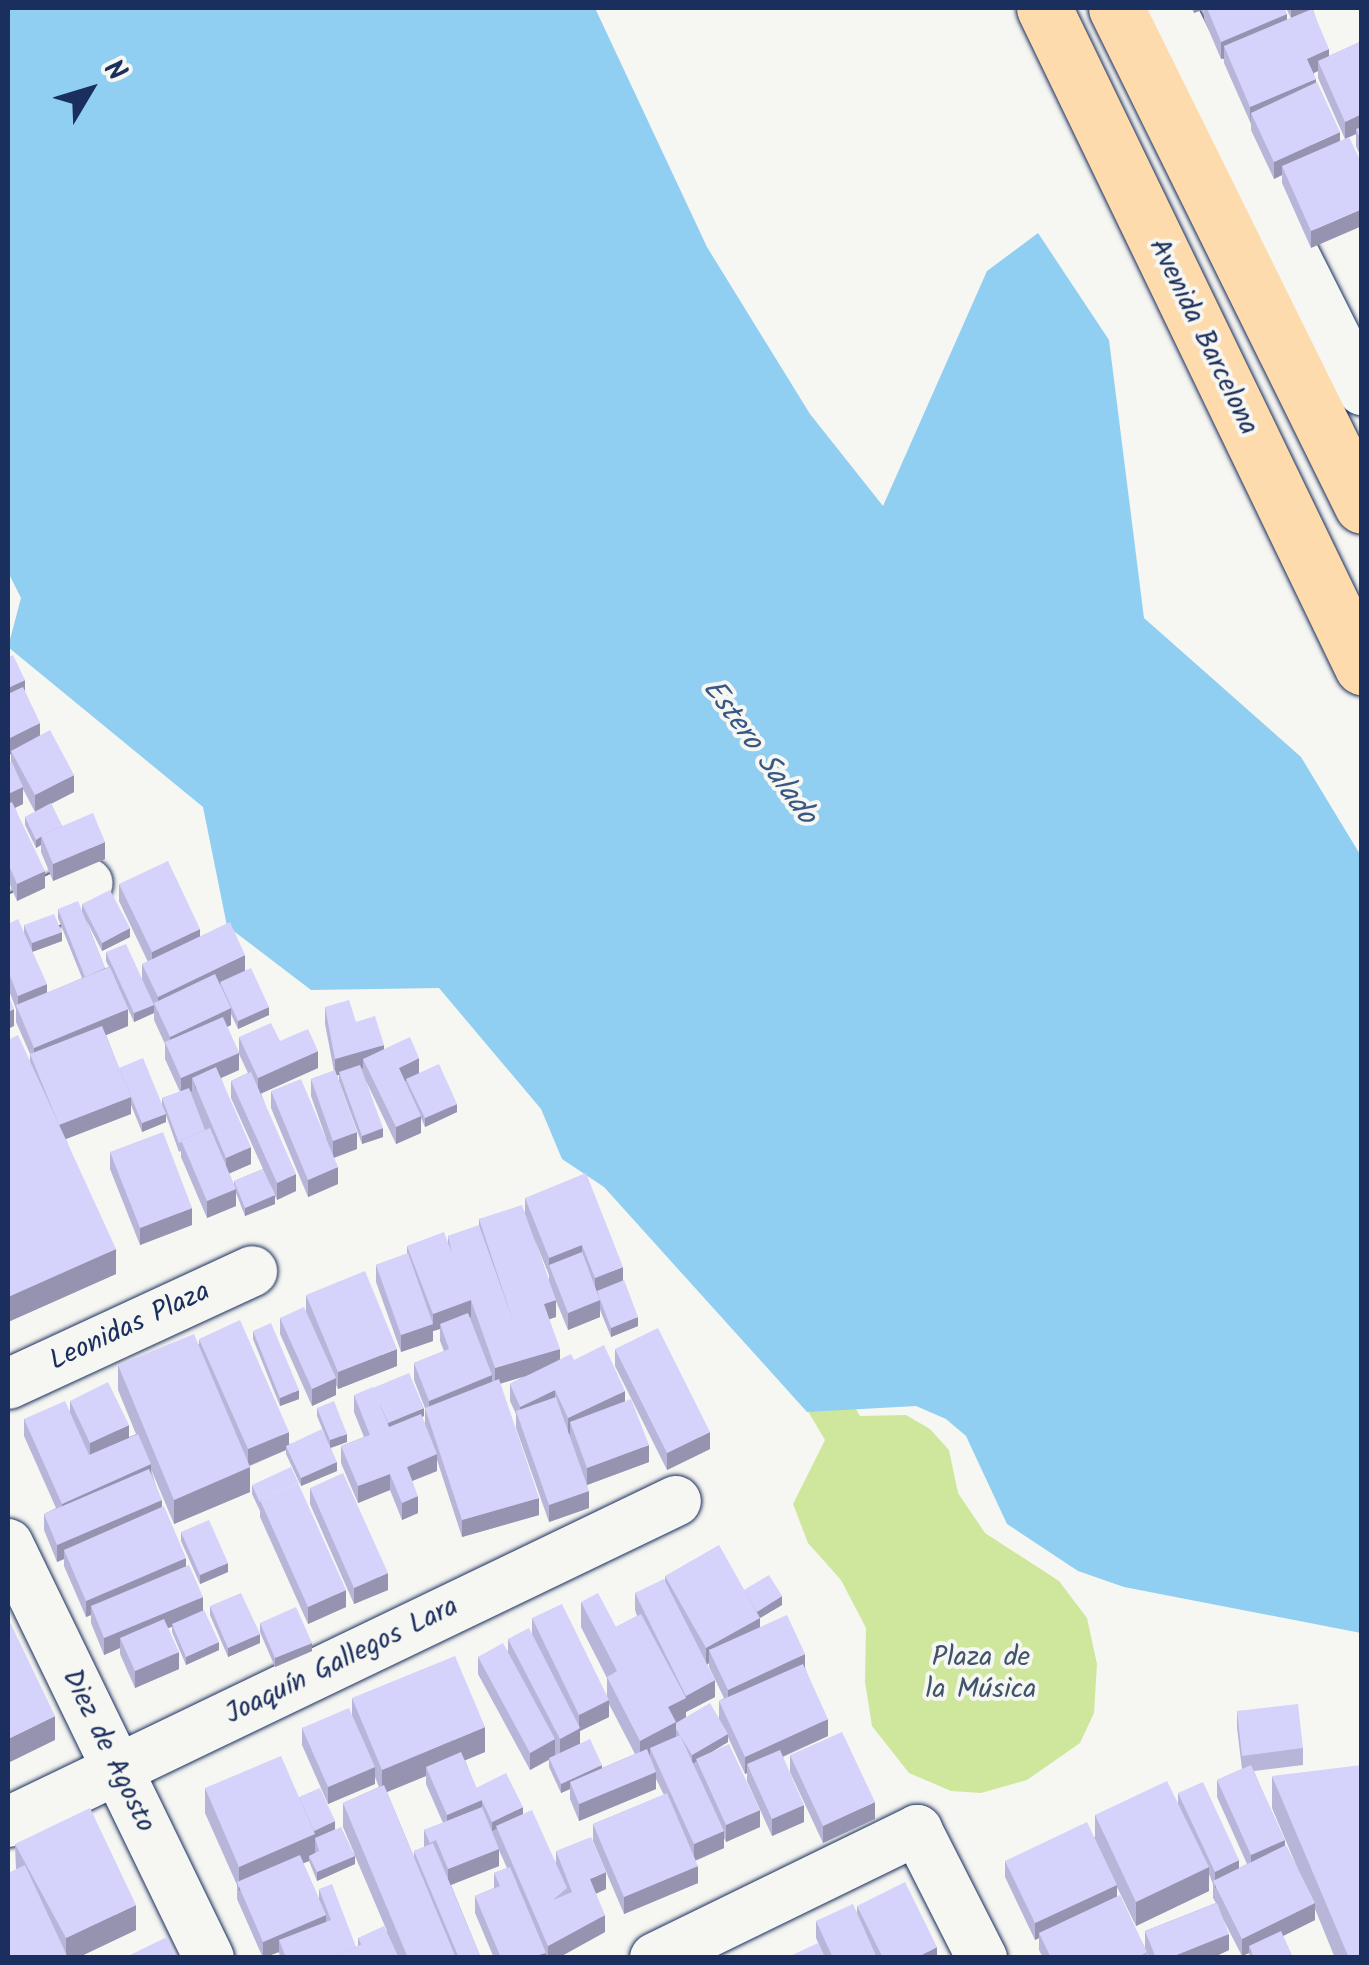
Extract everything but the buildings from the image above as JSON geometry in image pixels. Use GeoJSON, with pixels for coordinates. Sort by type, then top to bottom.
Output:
{"type":"FeatureCollection","features":[{"type":"Feature","properties":{"kind":"main road","name":"Avenida Barcelona"},"geometry":{"type":"LineString","coordinates":[[1044,8],[1362,667]]}},
{"type":"Feature","properties":{"kind":"main road"},"geometry":{"type":"LineString","coordinates":[[1116,8],[1362,506]]}},
{"type":"Feature","properties":{"kind":"street"},"geometry":{"type":"LineString","coordinates":[[1170,8],[1357,368]]}},
{"type":"Feature","properties":{"kind":"street"},"geometry":{"type":"LineString","coordinates":[[8,923],[88,883]]}},
{"type":"Feature","properties":{"kind":"street","name":"Leonidas Plaza"},"geometry":{"type":"LineString","coordinates":[[8,1384],[252,1271]]}},
{"type":"Feature","properties":{"kind":"street","name":"Joaquín Gallegos Lara"},"geometry":{"type":"LineString","coordinates":[[8,1822],[676,1502]]}},
{"type":"Feature","properties":{"kind":"street","name":"Diez de Agosto"},"geometry":{"type":"LineString","coordinates":[[8,1544],[209,1958]]}},
{"type":"Feature","properties":{"kind":"street"},"geometry":{"type":"LineString","coordinates":[[656,1958],[917,1830],[982,1958]]}},
{"type":"Feature","properties":{"kind":"green space","name":"Plaza de la Música"},"geometry":{"type":"Polygon","coordinates":[[[728,1195],[860,1416],[906,1415],[930,1429],[949,1450],[958,1493],[985,1533],[1059,1581],[1087,1618],[1097,1664],[1094,1713],[1080,1743],[1027,1780],[981,1793],[951,1791],[909,1773],[872,1726],[865,1682],[866,1628],[841,1580],[808,1543],[793,1504],[825,1440],[696,1222],[728,1195]]]}},
{"type":"Feature","properties":{"kind":"water","name":"Estero Salado"},"geometry":{"type":"Polygon","coordinates":[[[8,8],[595,8],[707,247],[810,414],[883,506],[987,271],[1038,233],[1109,340],[1144,618],[1301,757],[1361,856],[1361,1633],[1124,1587],[1078,1571],[1007,1524],[966,1436],[946,1419],[916,1406],[807,1412],[604,1187],[562,1159],[541,1109],[439,988],[311,990],[227,926],[203,807],[8,647],[21,598],[8,572],[8,8]]]}}]}
